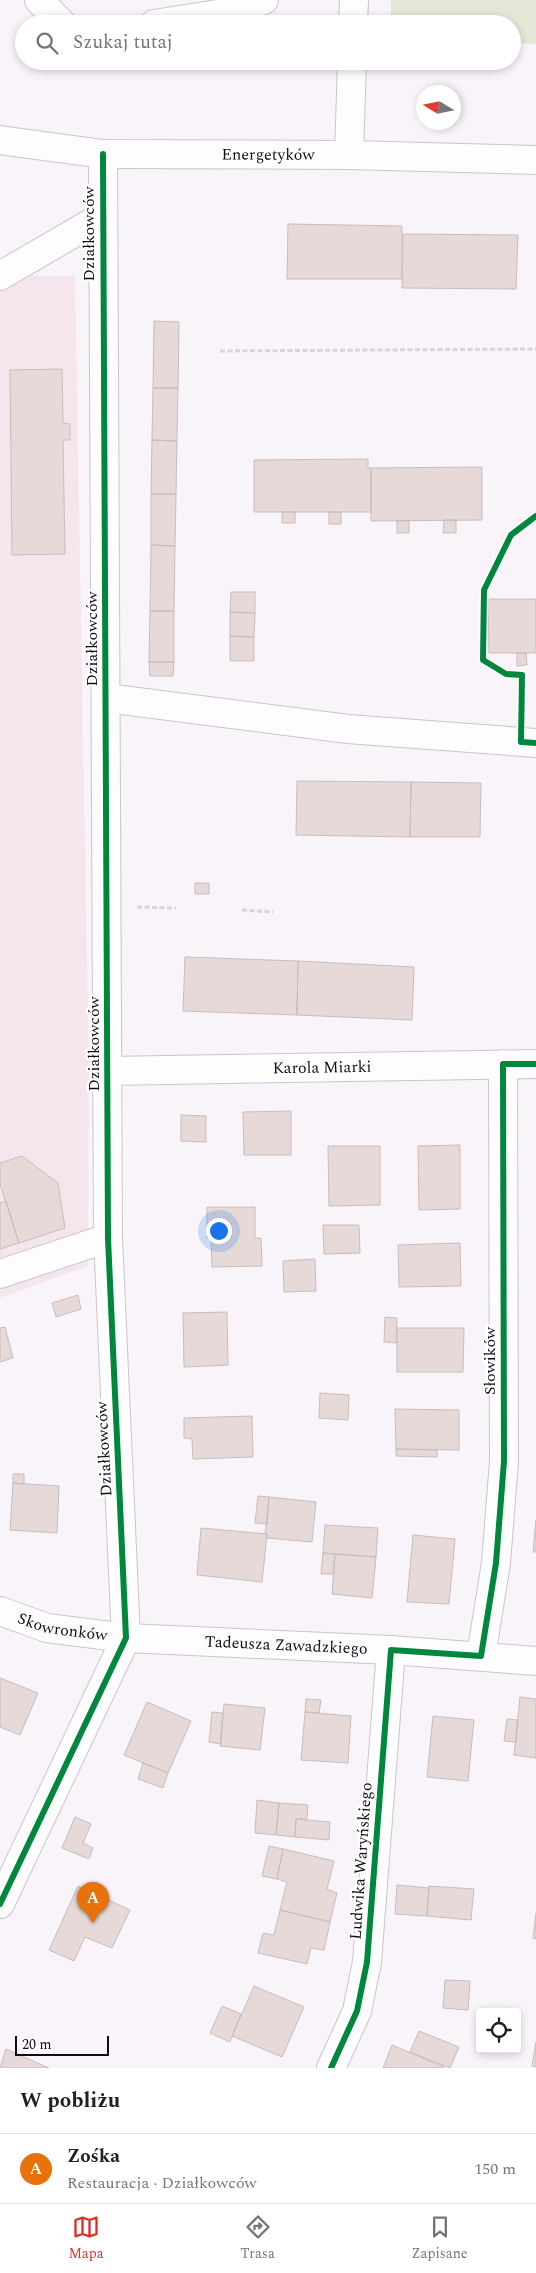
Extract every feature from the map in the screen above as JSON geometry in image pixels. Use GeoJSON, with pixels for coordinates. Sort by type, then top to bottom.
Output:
{"type":"FeatureCollection","features":[{"type":"Feature","properties":{"kind":"street"},"geometry":{"type":"LineString","coordinates":[[39,0],[53,15]]}},
{"type":"Feature","properties":{"kind":"street"},"geometry":{"type":"LineString","coordinates":[[211,15],[224,13],[264,0]]}},
{"type":"Feature","properties":{"kind":"street"},"geometry":{"type":"LineString","coordinates":[[353,15],[354,0]]}},
{"type":"Feature","properties":{"kind":"street"},"geometry":{"type":"LineString","coordinates":[[349,155],[352,70]]}},
{"type":"Feature","properties":{"kind":"street","name":"Energetyków"},"geometry":{"type":"LineString","coordinates":[[0,140],[103,154],[349,155],[536,160]]}},
{"type":"Feature","properties":{"kind":"street","name":"Działkowców"},"geometry":{"type":"LineString","coordinates":[[0,1904],[126,1638],[108,1238],[103,154]]}},
{"type":"Feature","properties":{"kind":"street"},"geometry":{"type":"LineString","coordinates":[[0,276],[103,216]]}},
{"type":"Feature","properties":{"kind":"street"},"geometry":{"type":"LineString","coordinates":[[106,698],[348,728],[528,742]]}},
{"type":"Feature","properties":{"kind":"street","name":"Słowików"},"geometry":{"type":"LineString","coordinates":[[481,1656],[496,1563],[504,1461],[504,1064]]}},
{"type":"Feature","properties":{"kind":"street","name":"Karola Miarki"},"geometry":{"type":"LineString","coordinates":[[108,1071],[536,1064]]}},
{"type":"Feature","properties":{"kind":"street"},"geometry":{"type":"LineString","coordinates":[[0,1274],[108,1238]]}},
{"type":"Feature","properties":{"kind":"street","name":"Skowronków"},"geometry":{"type":"LineString","coordinates":[[0,1611],[47,1628],[126,1638]]}},
{"type":"Feature","properties":{"kind":"street","name":"Tadeusza Zawadzkiego"},"geometry":{"type":"LineString","coordinates":[[126,1638],[391,1650],[536,1661]]}},
{"type":"Feature","properties":{"kind":"street","name":"Ludwika Waryńskiego"},"geometry":{"type":"LineString","coordinates":[[331,2068],[357,2010],[367,1962],[391,1650]]}},
{"type":"Feature","properties":{"kind":"path"},"geometry":{"type":"LineString","coordinates":[[220,350],[536,349]]}},
{"type":"Feature","properties":{"kind":"path"},"geometry":{"type":"LineString","coordinates":[[528,742],[522,675],[506,674],[483,660],[484,590],[511,535],[535,518]]}},
{"type":"Feature","properties":{"kind":"path"},"geometry":{"type":"LineString","coordinates":[[137,907],[176,908]]}},
{"type":"Feature","properties":{"kind":"path"},"geometry":{"type":"LineString","coordinates":[[242,910],[273,912]]}},
{"type":"Feature","properties":{"kind":"shaded area"},"geometry":{"type":"Polygon","coordinates":[[[0,275],[75,276],[89,1076],[88,1266],[0,1298],[0,275]]]}},
{"type":"Feature","properties":{"kind":"green space"},"geometry":{"type":"Polygon","coordinates":[[[391,0],[536,0],[536,44],[521,43],[521,15],[391,15],[391,0]]]}},
{"type":"Feature","properties":{"kind":"building"},"geometry":{"type":"Polygon","coordinates":[[[288,224],[402,226],[402,279],[287,279],[288,224]]]}},
{"type":"Feature","properties":{"kind":"building"},"geometry":{"type":"Polygon","coordinates":[[[403,234],[518,235],[516,289],[402,288],[403,234]]]}},
{"type":"Feature","properties":{"kind":"building"},"geometry":{"type":"Polygon","coordinates":[[[154,321],[179,322],[178,388],[153,388],[154,321]]]}},
{"type":"Feature","properties":{"kind":"building"},"geometry":{"type":"Polygon","coordinates":[[[62,369],[63,423],[70,424],[70,440],[63,440],[65,554],[12,555],[10,370],[62,369]]]}},
{"type":"Feature","properties":{"kind":"building"},"geometry":{"type":"Polygon","coordinates":[[[153,388],[178,388],[177,441],[152,440],[153,388]]]}},
{"type":"Feature","properties":{"kind":"building"},"geometry":{"type":"Polygon","coordinates":[[[152,440],[177,441],[176,494],[151,494],[152,440]]]}},
{"type":"Feature","properties":{"kind":"building"},"geometry":{"type":"Polygon","coordinates":[[[368,459],[368,468],[371,468],[371,512],[254,512],[254,460],[368,459]]]}},
{"type":"Feature","properties":{"kind":"building"},"geometry":{"type":"Polygon","coordinates":[[[482,467],[482,520],[371,521],[371,468],[482,467]]]}},
{"type":"Feature","properties":{"kind":"building"},"geometry":{"type":"Polygon","coordinates":[[[151,494],[176,494],[175,546],[151,545],[151,494]]]}},
{"type":"Feature","properties":{"kind":"building"},"geometry":{"type":"Polygon","coordinates":[[[282,512],[295,512],[295,523],[282,523],[282,512]]]}},
{"type":"Feature","properties":{"kind":"building"},"geometry":{"type":"Polygon","coordinates":[[[329,512],[341,512],[341,524],[329,524],[329,512]]]}},
{"type":"Feature","properties":{"kind":"building"},"geometry":{"type":"Polygon","coordinates":[[[409,520],[409,533],[397,533],[397,521],[409,520]]]}},
{"type":"Feature","properties":{"kind":"building"},"geometry":{"type":"Polygon","coordinates":[[[444,520],[456,520],[456,533],[443,533],[444,520]]]}},
{"type":"Feature","properties":{"kind":"building"},"geometry":{"type":"Polygon","coordinates":[[[151,545],[175,546],[174,611],[150,611],[151,545]]]}},
{"type":"Feature","properties":{"kind":"building"},"geometry":{"type":"Polygon","coordinates":[[[231,592],[255,592],[255,613],[230,612],[231,592]]]}},
{"type":"Feature","properties":{"kind":"building"},"geometry":{"type":"Polygon","coordinates":[[[488,599],[536,599],[536,653],[489,653],[488,599]]]}},
{"type":"Feature","properties":{"kind":"building"},"geometry":{"type":"Polygon","coordinates":[[[150,611],[174,611],[174,662],[149,662],[150,611]]]}},
{"type":"Feature","properties":{"kind":"building"},"geometry":{"type":"Polygon","coordinates":[[[230,612],[255,613],[254,637],[230,636],[230,612]]]}},
{"type":"Feature","properties":{"kind":"building"},"geometry":{"type":"Polygon","coordinates":[[[230,636],[254,637],[254,661],[230,661],[230,636]]]}},
{"type":"Feature","properties":{"kind":"building"},"geometry":{"type":"Polygon","coordinates":[[[517,653],[526,653],[527,665],[517,666],[517,653]]]}},
{"type":"Feature","properties":{"kind":"building"},"geometry":{"type":"Polygon","coordinates":[[[149,662],[174,662],[173,676],[150,676],[149,662]]]}},
{"type":"Feature","properties":{"kind":"building"},"geometry":{"type":"Polygon","coordinates":[[[297,781],[411,782],[410,837],[296,835],[297,781]]]}},
{"type":"Feature","properties":{"kind":"building"},"geometry":{"type":"Polygon","coordinates":[[[411,782],[481,783],[480,837],[410,837],[411,782]]]}},
{"type":"Feature","properties":{"kind":"building"},"geometry":{"type":"Polygon","coordinates":[[[195,883],[209,883],[209,894],[195,894],[195,883]]]}},
{"type":"Feature","properties":{"kind":"building"},"geometry":{"type":"Polygon","coordinates":[[[185,957],[298,961],[297,1015],[183,1011],[185,957]]]}},
{"type":"Feature","properties":{"kind":"building"},"geometry":{"type":"Polygon","coordinates":[[[298,961],[414,967],[412,1020],[297,1015],[298,961]]]}},
{"type":"Feature","properties":{"kind":"building"},"geometry":{"type":"Polygon","coordinates":[[[291,1111],[291,1155],[244,1155],[243,1112],[291,1111]]]}},
{"type":"Feature","properties":{"kind":"building"},"geometry":{"type":"Polygon","coordinates":[[[181,1115],[206,1116],[206,1142],[181,1141],[181,1115]]]}},
{"type":"Feature","properties":{"kind":"building"},"geometry":{"type":"Polygon","coordinates":[[[460,1145],[460,1209],[419,1210],[418,1146],[460,1145]]]}},
{"type":"Feature","properties":{"kind":"building"},"geometry":{"type":"Polygon","coordinates":[[[328,1146],[380,1146],[380,1205],[329,1206],[328,1146]]]}},
{"type":"Feature","properties":{"kind":"building"},"geometry":{"type":"Polygon","coordinates":[[[22,1156],[58,1183],[65,1228],[19,1243],[0,1184],[0,1163],[22,1156]]]}},
{"type":"Feature","properties":{"kind":"building"},"geometry":{"type":"Polygon","coordinates":[[[6,1201],[19,1243],[0,1249],[0,1203],[6,1201]]]}},
{"type":"Feature","properties":{"kind":"building"},"geometry":{"type":"Polygon","coordinates":[[[207,1207],[255,1207],[255,1238],[261,1238],[262,1266],[212,1267],[211,1238],[207,1238],[207,1207]]]}},
{"type":"Feature","properties":{"kind":"building"},"geometry":{"type":"Polygon","coordinates":[[[323,1225],[359,1225],[360,1253],[324,1254],[323,1225]]]}},
{"type":"Feature","properties":{"kind":"building"},"geometry":{"type":"Polygon","coordinates":[[[460,1243],[461,1286],[399,1287],[398,1245],[460,1243]]]}},
{"type":"Feature","properties":{"kind":"building"},"geometry":{"type":"Polygon","coordinates":[[[315,1259],[316,1291],[284,1292],[283,1261],[315,1259]]]}},
{"type":"Feature","properties":{"kind":"building"},"geometry":{"type":"Polygon","coordinates":[[[78,1295],[81,1309],[56,1317],[52,1303],[78,1295]]]}},
{"type":"Feature","properties":{"kind":"building"},"geometry":{"type":"Polygon","coordinates":[[[227,1312],[228,1365],[184,1367],[183,1313],[227,1312]]]}},
{"type":"Feature","properties":{"kind":"building"},"geometry":{"type":"Polygon","coordinates":[[[385,1317],[397,1318],[396,1343],[384,1342],[385,1317]]]}},
{"type":"Feature","properties":{"kind":"building"},"geometry":{"type":"Polygon","coordinates":[[[5,1327],[13,1358],[0,1362],[0,1328],[5,1327]]]}},
{"type":"Feature","properties":{"kind":"building"},"geometry":{"type":"Polygon","coordinates":[[[397,1328],[464,1328],[463,1372],[397,1372],[397,1328]]]}},
{"type":"Feature","properties":{"kind":"building"},"geometry":{"type":"Polygon","coordinates":[[[320,1393],[349,1395],[348,1420],[319,1418],[320,1393]]]}},
{"type":"Feature","properties":{"kind":"building"},"geometry":{"type":"Polygon","coordinates":[[[395,1409],[459,1410],[459,1450],[396,1449],[395,1409]]]}},
{"type":"Feature","properties":{"kind":"building"},"geometry":{"type":"Polygon","coordinates":[[[252,1416],[253,1457],[193,1459],[192,1439],[184,1438],[184,1418],[252,1416]]]}},
{"type":"Feature","properties":{"kind":"building"},"geometry":{"type":"Polygon","coordinates":[[[396,1449],[437,1450],[437,1457],[396,1456],[396,1449]]]}},
{"type":"Feature","properties":{"kind":"building"},"geometry":{"type":"Polygon","coordinates":[[[13,1474],[24,1474],[24,1484],[13,1483],[13,1474]]]}},
{"type":"Feature","properties":{"kind":"building"},"geometry":{"type":"Polygon","coordinates":[[[13,1483],[59,1486],[57,1533],[10,1530],[13,1483]]]}},
{"type":"Feature","properties":{"kind":"building"},"geometry":{"type":"Polygon","coordinates":[[[258,1496],[269,1497],[267,1524],[255,1523],[258,1496]]]}},
{"type":"Feature","properties":{"kind":"building"},"geometry":{"type":"Polygon","coordinates":[[[269,1497],[316,1502],[312,1542],[267,1538],[267,1534],[265,1534],[269,1497]]]}},
{"type":"Feature","properties":{"kind":"building"},"geometry":{"type":"Polygon","coordinates":[[[536,1520],[536,1552],[533,1552],[536,1520]]]}},
{"type":"Feature","properties":{"kind":"building"},"geometry":{"type":"Polygon","coordinates":[[[325,1525],[378,1528],[376,1557],[323,1553],[325,1525]]]}},
{"type":"Feature","properties":{"kind":"building"},"geometry":{"type":"Polygon","coordinates":[[[201,1528],[267,1534],[262,1582],[197,1575],[201,1528]]]}},
{"type":"Feature","properties":{"kind":"building"},"geometry":{"type":"Polygon","coordinates":[[[413,1535],[455,1539],[449,1604],[407,1602],[413,1535]]]}},
{"type":"Feature","properties":{"kind":"building"},"geometry":{"type":"Polygon","coordinates":[[[323,1553],[335,1554],[333,1574],[321,1574],[323,1553]]]}},
{"type":"Feature","properties":{"kind":"building"},"geometry":{"type":"Polygon","coordinates":[[[335,1554],[376,1557],[372,1598],[332,1594],[335,1554]]]}},
{"type":"Feature","properties":{"kind":"building"},"geometry":{"type":"Polygon","coordinates":[[[0,1678],[38,1693],[20,1735],[0,1727],[0,1678]]]}},
{"type":"Feature","properties":{"kind":"building"},"geometry":{"type":"Polygon","coordinates":[[[520,1697],[536,1699],[536,1758],[514,1755],[520,1697]]]}},
{"type":"Feature","properties":{"kind":"building"},"geometry":{"type":"Polygon","coordinates":[[[306,1699],[321,1700],[319,1713],[305,1712],[306,1699]]]}},
{"type":"Feature","properties":{"kind":"building"},"geometry":{"type":"Polygon","coordinates":[[[147,1702],[191,1721],[168,1773],[124,1755],[147,1702]]]}},
{"type":"Feature","properties":{"kind":"building"},"geometry":{"type":"Polygon","coordinates":[[[224,1704],[265,1708],[260,1750],[220,1746],[224,1704]]]}},
{"type":"Feature","properties":{"kind":"building"},"geometry":{"type":"Polygon","coordinates":[[[212,1712],[223,1713],[221,1744],[209,1742],[212,1712]]]}},
{"type":"Feature","properties":{"kind":"building"},"geometry":{"type":"Polygon","coordinates":[[[305,1712],[351,1716],[348,1763],[301,1760],[305,1712]]]}},
{"type":"Feature","properties":{"kind":"building"},"geometry":{"type":"Polygon","coordinates":[[[433,1716],[474,1720],[468,1781],[427,1777],[433,1716]]]}},
{"type":"Feature","properties":{"kind":"building"},"geometry":{"type":"Polygon","coordinates":[[[507,1719],[518,1720],[516,1742],[504,1741],[507,1719]]]}},
{"type":"Feature","properties":{"kind":"building"},"geometry":{"type":"Polygon","coordinates":[[[143,1763],[168,1773],[163,1788],[138,1779],[143,1763]]]}},
{"type":"Feature","properties":{"kind":"building"},"geometry":{"type":"Polygon","coordinates":[[[257,1800],[279,1803],[276,1835],[255,1833],[257,1800]]]}},
{"type":"Feature","properties":{"kind":"building"},"geometry":{"type":"Polygon","coordinates":[[[279,1803],[308,1805],[307,1819],[296,1819],[295,1837],[276,1835],[279,1803]]]}},
{"type":"Feature","properties":{"kind":"building"},"geometry":{"type":"Polygon","coordinates":[[[75,1817],[91,1824],[83,1843],[93,1848],[89,1859],[62,1848],[75,1817]]]}},
{"type":"Feature","properties":{"kind":"building"},"geometry":{"type":"Polygon","coordinates":[[[296,1819],[330,1822],[329,1840],[295,1837],[296,1819]]]}},
{"type":"Feature","properties":{"kind":"building"},"geometry":{"type":"Polygon","coordinates":[[[269,1846],[283,1849],[277,1879],[262,1876],[269,1846]]]}},
{"type":"Feature","properties":{"kind":"building"},"geometry":{"type":"Polygon","coordinates":[[[283,1849],[334,1861],[327,1889],[337,1893],[330,1922],[280,1910],[287,1882],[277,1879],[283,1849]]]}},
{"type":"Feature","properties":{"kind":"building"},"geometry":{"type":"Polygon","coordinates":[[[397,1885],[429,1888],[427,1916],[395,1914],[397,1885]]]}},
{"type":"Feature","properties":{"kind":"building"},"geometry":{"type":"Polygon","coordinates":[[[78,1886],[130,1910],[112,1948],[85,1937],[74,1961],[49,1950],[78,1886]]]}},
{"type":"Feature","properties":{"kind":"building"},"geometry":{"type":"Polygon","coordinates":[[[429,1886],[474,1889],[471,1920],[427,1916],[429,1886]]]}},
{"type":"Feature","properties":{"kind":"building"},"geometry":{"type":"Polygon","coordinates":[[[280,1910],[330,1922],[324,1950],[311,1948],[307,1964],[258,1953],[263,1933],[274,1935],[280,1910]]]}},
{"type":"Feature","properties":{"kind":"building"},"geometry":{"type":"Polygon","coordinates":[[[536,1913],[536,1939],[533,1938],[536,1913]]]}},
{"type":"Feature","properties":{"kind":"building"},"geometry":{"type":"Polygon","coordinates":[[[445,1980],[470,1981],[468,2010],[443,2008],[445,1980]]]}},
{"type":"Feature","properties":{"kind":"building"},"geometry":{"type":"Polygon","coordinates":[[[254,1986],[304,2007],[282,2057],[232,2036],[254,1986]]]}},
{"type":"Feature","properties":{"kind":"building"},"geometry":{"type":"Polygon","coordinates":[[[222,2006],[241,2014],[230,2042],[210,2033],[222,2006]]]}},
{"type":"Feature","properties":{"kind":"building"},"geometry":{"type":"Polygon","coordinates":[[[419,2031],[459,2047],[450,2068],[410,2052],[419,2031]]]}},
{"type":"Feature","properties":{"kind":"building"},"geometry":{"type":"Polygon","coordinates":[[[536,2042],[536,2067],[532,2066],[536,2042]]]}},
{"type":"Feature","properties":{"kind":"building"},"geometry":{"type":"Polygon","coordinates":[[[392,2045],[444,2067],[444,2068],[383,2068],[392,2045]]]}},
{"type":"Feature","properties":{"kind":"building"},"geometry":{"type":"Polygon","coordinates":[[[6,2049],[49,2068],[0,2068],[6,2049]]]}},
{"type":"Feature","properties":{"kind":"cycle path"},"geometry":{"type":"LineString","coordinates":[[0,1904],[126,1638],[108,1238],[103,154]]}},
{"type":"Feature","properties":{"kind":"cycle path"},"geometry":{"type":"LineString","coordinates":[[536,516],[511,535],[484,590],[483,660],[506,674],[522,675],[521,742],[536,743]]}},
{"type":"Feature","properties":{"kind":"cycle path"},"geometry":{"type":"LineString","coordinates":[[331,2068],[357,2011],[367,1962],[391,1650],[481,1656],[496,1563],[504,1461],[503,1064],[536,1064]]}},
{"type":"Feature","properties":{"kind":"place","name":"Zośka"},"geometry":{"type":"Point","coordinates":[93,1923]}}]}
